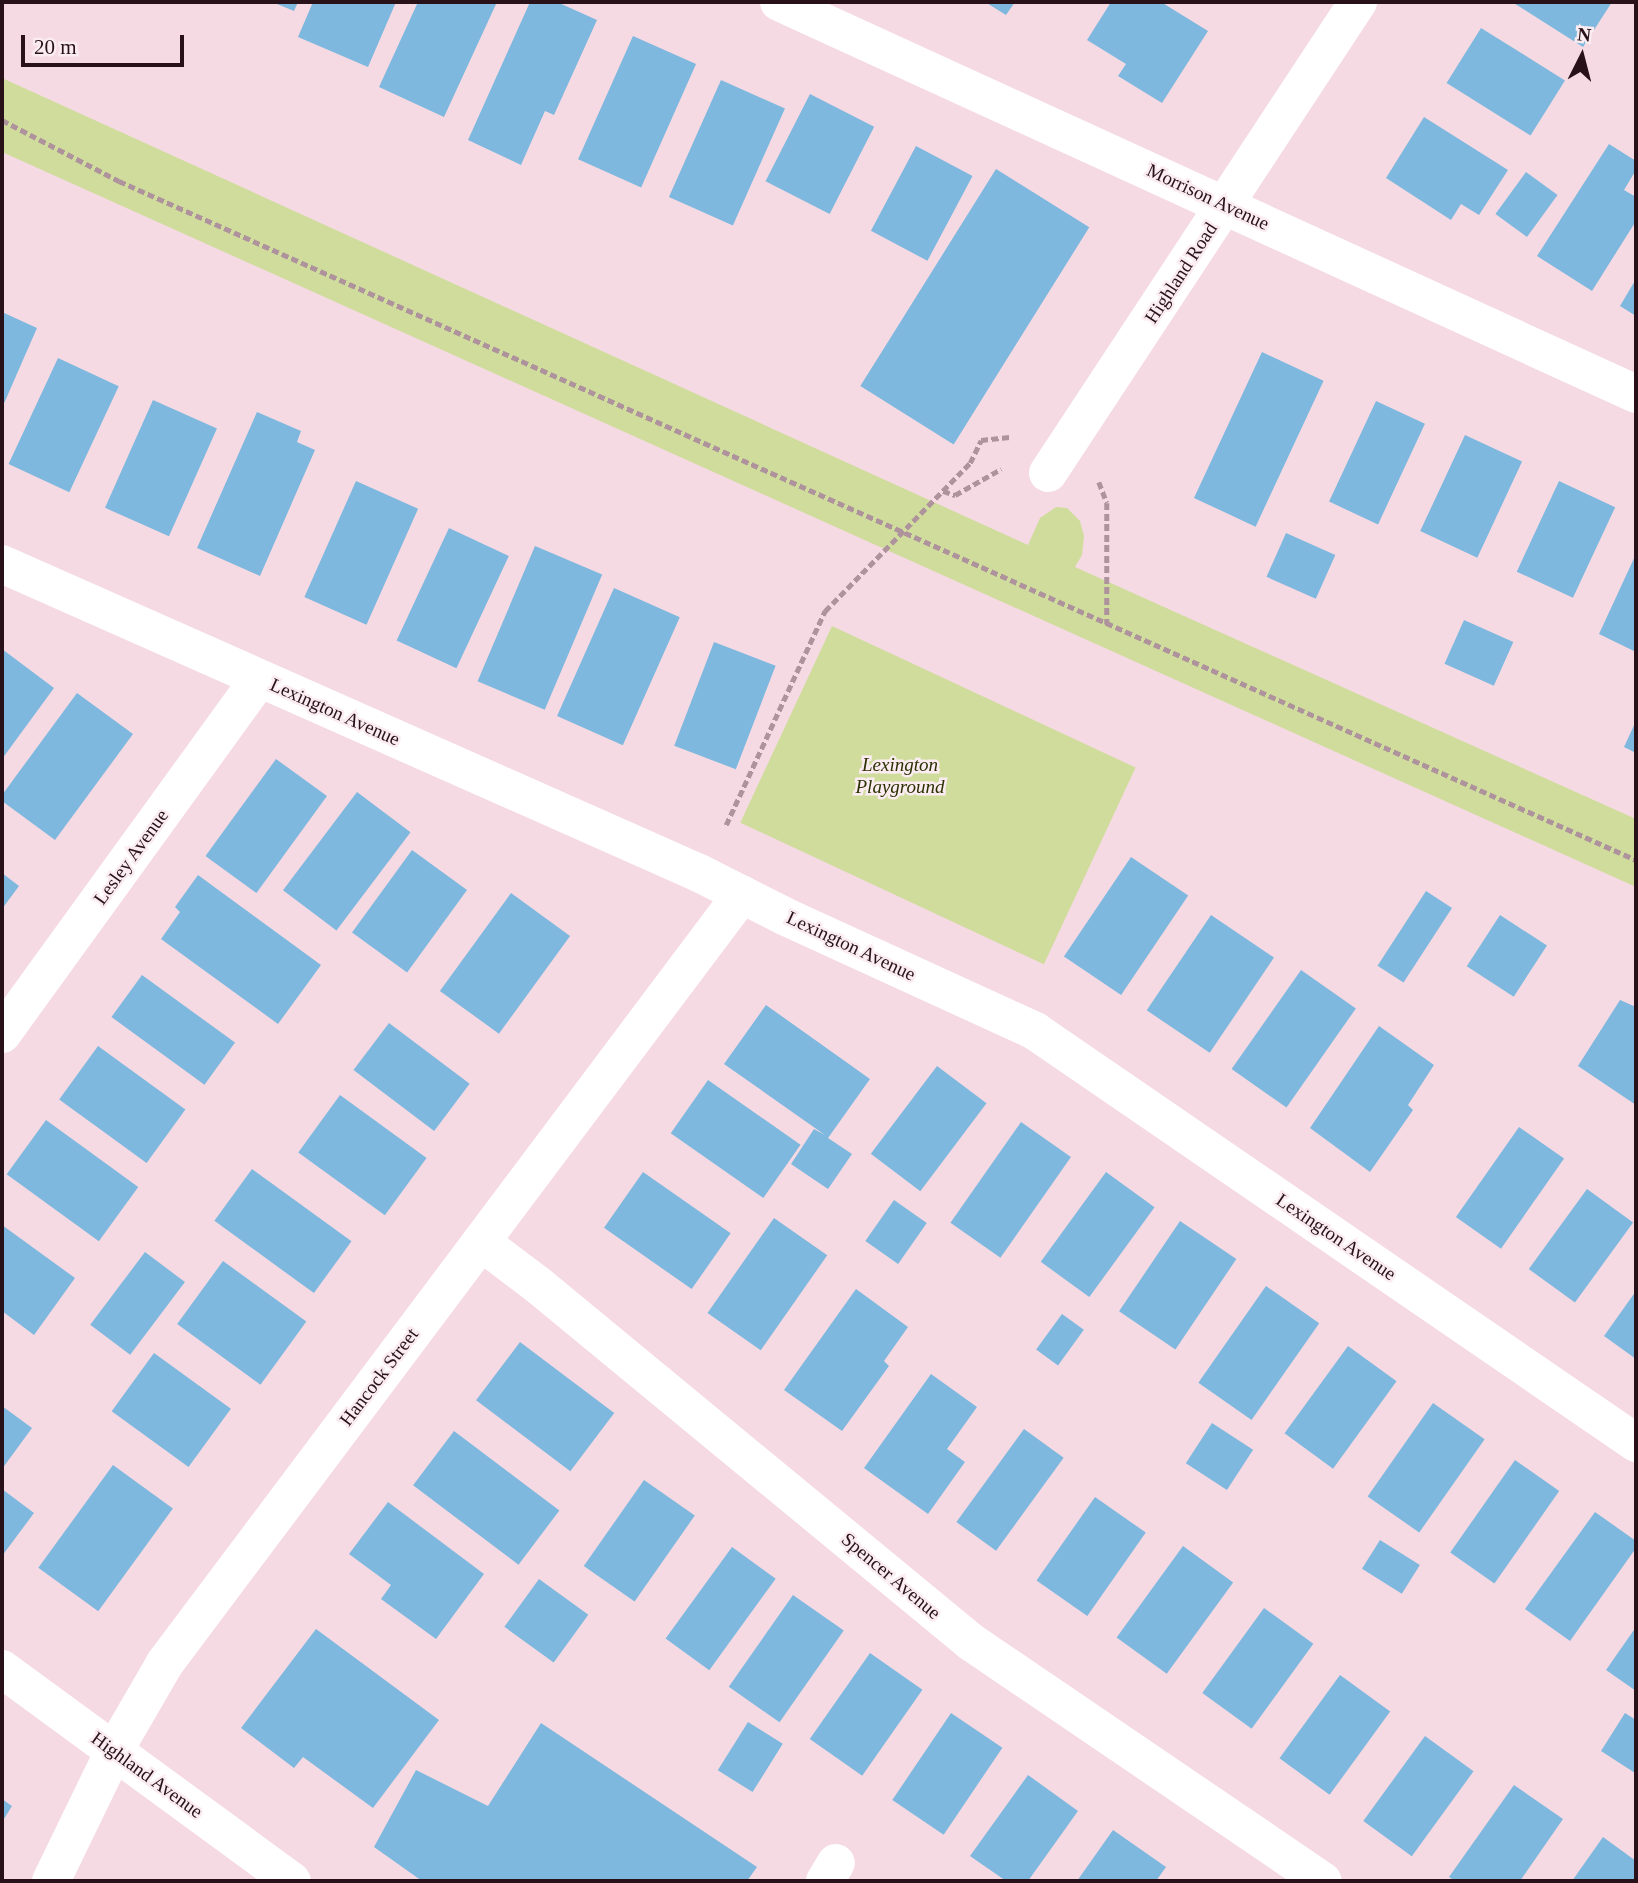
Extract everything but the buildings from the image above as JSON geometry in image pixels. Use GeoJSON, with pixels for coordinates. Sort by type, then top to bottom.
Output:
{"type":"FeatureCollection","features":[{"type":"Feature","properties":{"kind":"street","name":"Morrison Avenue"},"geometry":{"type":"LineString","coordinates":[[779,2],[1636,394]]}},
{"type":"Feature","properties":{"kind":"street","name":"Highland Road"},"geometry":{"type":"LineString","coordinates":[[1048,473],[1358,2]]}},
{"type":"Feature","properties":{"kind":"street","name":"Lexington Avenue"},"geometry":{"type":"LineString","coordinates":[[2,564],[742,894],[1035,1031],[1636,1443]]}},
{"type":"Feature","properties":{"kind":"street","name":"Lesley Avenue"},"geometry":{"type":"LineString","coordinates":[[2,1034],[259,679]]}},
{"type":"Feature","properties":{"kind":"street","name":"Hancock Street"},"geometry":{"type":"LineString","coordinates":[[51,1881],[114,1751],[165,1663],[742,894]]}},
{"type":"Feature","properties":{"kind":"street","name":"Spencer Avenue"},"geometry":{"type":"LineString","coordinates":[[481,1242],[549,1294],[971,1642],[1322,1881]]}},
{"type":"Feature","properties":{"kind":"street","name":"Highland Avenue"},"geometry":{"type":"LineString","coordinates":[[2,1669],[292,1881]]}},
{"type":"Feature","properties":{"kind":"path"},"geometry":{"type":"LineString","coordinates":[[2,120],[119,181],[1636,860]]}},
{"type":"Feature","properties":{"kind":"path"},"geometry":{"type":"LineString","coordinates":[[726,825],[825,611],[970,463],[981,440]]}},
{"type":"Feature","properties":{"kind":"path"},"geometry":{"type":"LineString","coordinates":[[943,491],[954,495],[1008,465]]}},
{"type":"Feature","properties":{"kind":"path"},"geometry":{"type":"LineString","coordinates":[[1107,503],[1107,624]]}},
{"type":"Feature","properties":{"kind":"green space"},"geometry":{"type":"Polygon","coordinates":[[[2,78],[1028,545],[1040,518],[1056,507],[1067,508],[1080,521],[1084,536],[1082,555],[1075,567],[1636,819],[1636,887],[2,152],[2,78]]]}},
{"type":"Feature","properties":{"kind":"green space","name":"Lexington Playground"},"geometry":{"type":"Polygon","coordinates":[[[832,626],[1136,768],[1044,964],[740,823],[832,626]]]}}]}
